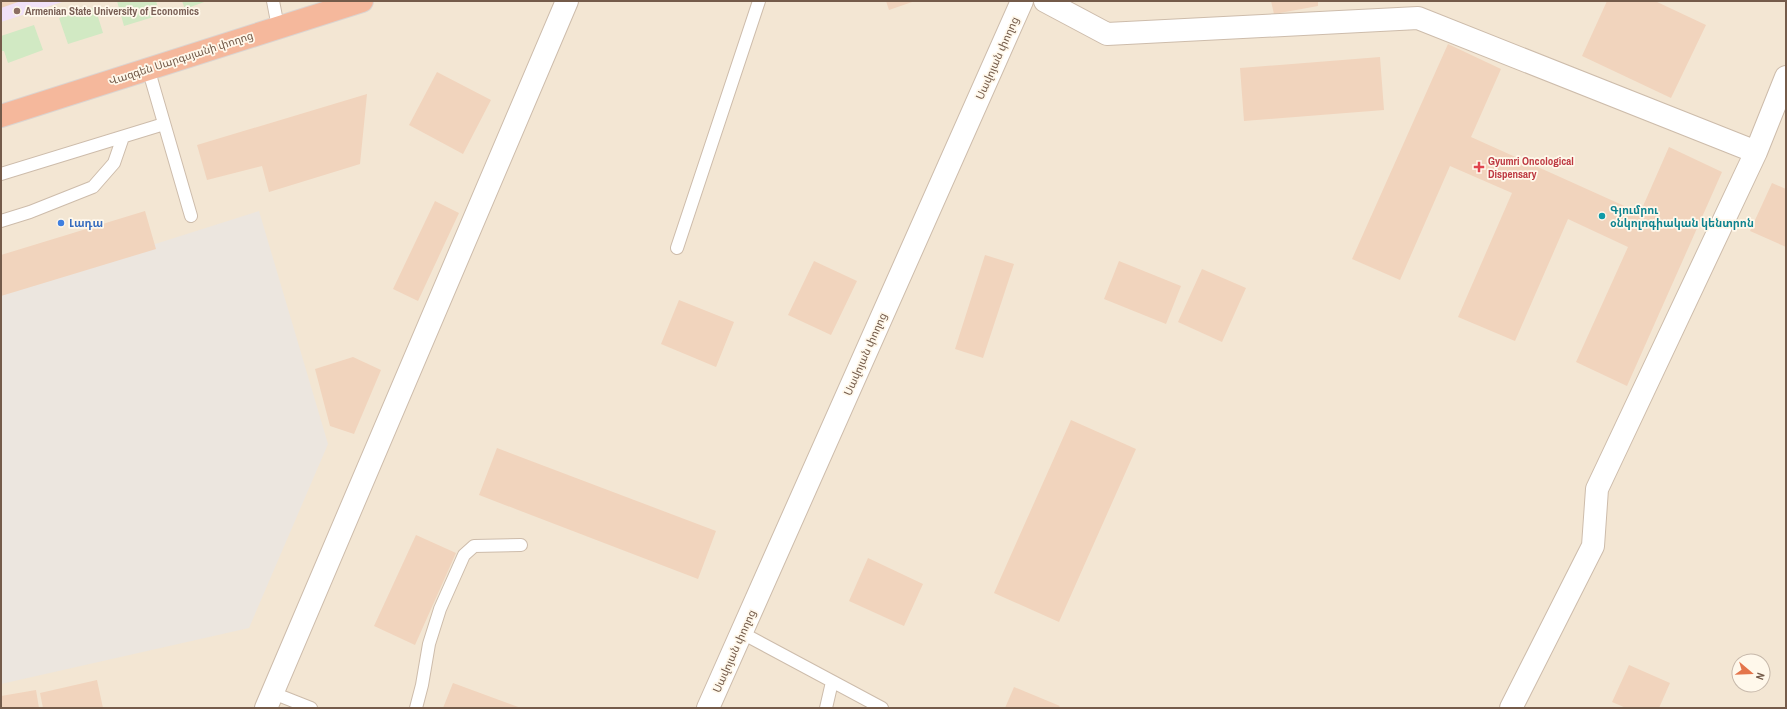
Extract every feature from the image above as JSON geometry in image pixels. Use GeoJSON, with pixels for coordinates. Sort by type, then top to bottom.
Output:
{"type":"FeatureCollection","features":[{"type":"Feature","properties":{"kind":"highway","name":"Վազգեն Սարգսյանի փողոց"},"geometry":{"type":"LineString","coordinates":[[1,116],[362,1]]}},
{"type":"Feature","properties":{"kind":"street"},"geometry":{"type":"LineString","coordinates":[[269,700],[567,1]]}},
{"type":"Feature","properties":{"kind":"street","name":"Սավոյան փողոց"},"geometry":{"type":"LineString","coordinates":[[708,708],[1022,1]]}},
{"type":"Feature","properties":{"kind":"street"},"geometry":{"type":"LineString","coordinates":[[1045,1],[1107,34],[1418,18],[1756,152]]}},
{"type":"Feature","properties":{"kind":"street"},"geometry":{"type":"LineString","coordinates":[[1511,708],[1593,546],[1597,489],[1756,152],[1786,77]]}},
{"type":"Feature","properties":{"kind":"lane"},"geometry":{"type":"LineString","coordinates":[[273,1],[278,27]]}},
{"type":"Feature","properties":{"kind":"lane"},"geometry":{"type":"LineString","coordinates":[[677,248],[759,1]]}},
{"type":"Feature","properties":{"kind":"lane"},"geometry":{"type":"LineString","coordinates":[[148,68],[191,216]]}},
{"type":"Feature","properties":{"kind":"lane"},"geometry":{"type":"LineString","coordinates":[[1,174],[164,124]]}},
{"type":"Feature","properties":{"kind":"lane"},"geometry":{"type":"LineString","coordinates":[[1,221],[30,212],[93,187],[114,163],[123,137]]}},
{"type":"Feature","properties":{"kind":"lane"},"geometry":{"type":"LineString","coordinates":[[416,708],[431,637],[440,609],[464,555],[474,546],[521,545]]}},
{"type":"Feature","properties":{"kind":"lane"},"geometry":{"type":"LineString","coordinates":[[742,633],[882,708]]}},
{"type":"Feature","properties":{"kind":"lane"},"geometry":{"type":"LineString","coordinates":[[826,708],[832,682]]}},
{"type":"Feature","properties":{"kind":"lane"},"geometry":{"type":"LineString","coordinates":[[269,700],[311,708]]}},
{"type":"Feature","properties":{"kind":"shaded area"},"geometry":{"type":"Polygon","coordinates":[[[1,1],[1786,1],[1786,708],[1,708],[1,1]]]}},
{"type":"Feature","properties":{"kind":"shaded area","name":"Armenian State University of Economics"},"geometry":{"type":"Polygon","coordinates":[[[1,1],[65,1],[1,22],[1,1]]]}},
{"type":"Feature","properties":{"kind":"shaded area"},"geometry":{"type":"Polygon","coordinates":[[[259,211],[328,444],[249,628],[1,684],[1,293],[259,211]]]}},
{"type":"Feature","properties":{"kind":"green space"},"geometry":{"type":"Polygon","coordinates":[[[117,1],[156,1],[160,15],[124,26],[117,1]]]}},
{"type":"Feature","properties":{"kind":"green space"},"geometry":{"type":"Polygon","coordinates":[[[182,1],[207,1],[185,9],[182,1]]]}},
{"type":"Feature","properties":{"kind":"green space"},"geometry":{"type":"Polygon","coordinates":[[[95,7],[103,33],[68,44],[59,18],[95,7]]]}},
{"type":"Feature","properties":{"kind":"green space"},"geometry":{"type":"Polygon","coordinates":[[[34,25],[43,50],[8,63],[4,51],[1,51],[1,36],[34,25]]]}},
{"type":"Feature","properties":{"kind":"building"},"geometry":{"type":"Polygon","coordinates":[[[1,1],[21,1],[1,8],[1,1]]]}},
{"type":"Feature","properties":{"kind":"building"},"geometry":{"type":"Polygon","coordinates":[[[886,1],[915,1],[889,10],[886,1]]]}},
{"type":"Feature","properties":{"kind":"building"},"geometry":{"type":"Polygon","coordinates":[[[1271,1],[1318,1],[1318,6],[1274,14],[1271,1]]]}},
{"type":"Feature","properties":{"kind":"building"},"geometry":{"type":"Polygon","coordinates":[[[1607,1],[1655,1],[1706,25],[1671,98],[1582,56],[1607,1]]]}},
{"type":"Feature","properties":{"kind":"building","name":"Գյումրու օնկոլոգիական կենտրոն"},"geometry":{"type":"Polygon","coordinates":[[[1448,44],[1501,69],[1471,137],[1640,213],[1669,147],[1722,172],[1627,386],[1576,362],[1628,247],[1568,219],[1515,341],[1458,317],[1512,193],[1450,166],[1400,280],[1352,259],[1448,44]]]}},
{"type":"Feature","properties":{"kind":"building"},"geometry":{"type":"Polygon","coordinates":[[[1380,57],[1384,110],[1244,121],[1240,68],[1380,57]]]}},
{"type":"Feature","properties":{"kind":"building"},"geometry":{"type":"Polygon","coordinates":[[[437,72],[491,100],[463,154],[409,125],[437,72]]]}},
{"type":"Feature","properties":{"kind":"building"},"geometry":{"type":"Polygon","coordinates":[[[367,94],[360,164],[269,192],[262,166],[207,180],[197,145],[367,94]]]}},
{"type":"Feature","properties":{"kind":"building"},"geometry":{"type":"Polygon","coordinates":[[[1772,183],[1786,189],[1786,247],[1750,231],[1772,183]]]}},
{"type":"Feature","properties":{"kind":"building"},"geometry":{"type":"Polygon","coordinates":[[[435,201],[459,213],[418,301],[393,289],[435,201]]]}},
{"type":"Feature","properties":{"kind":"building"},"geometry":{"type":"Polygon","coordinates":[[[145,211],[156,249],[1,296],[1,255],[145,211]]]}},
{"type":"Feature","properties":{"kind":"building"},"geometry":{"type":"Polygon","coordinates":[[[985,255],[1014,264],[983,358],[955,349],[985,255]]]}},
{"type":"Feature","properties":{"kind":"building"},"geometry":{"type":"Polygon","coordinates":[[[814,261],[857,281],[831,335],[788,315],[814,261]]]}},
{"type":"Feature","properties":{"kind":"building"},"geometry":{"type":"Polygon","coordinates":[[[1119,261],[1181,286],[1166,324],[1104,299],[1119,261]]]}},
{"type":"Feature","properties":{"kind":"building"},"geometry":{"type":"Polygon","coordinates":[[[1202,269],[1246,288],[1222,342],[1178,322],[1202,269]]]}},
{"type":"Feature","properties":{"kind":"building"},"geometry":{"type":"Polygon","coordinates":[[[679,300],[734,322],[716,367],[661,344],[679,300]]]}},
{"type":"Feature","properties":{"kind":"building"},"geometry":{"type":"Polygon","coordinates":[[[353,357],[381,370],[354,434],[330,426],[315,369],[353,357]]]}},
{"type":"Feature","properties":{"kind":"building"},"geometry":{"type":"Polygon","coordinates":[[[1071,420],[1136,449],[1059,622],[994,593],[1071,420]]]}},
{"type":"Feature","properties":{"kind":"building"},"geometry":{"type":"Polygon","coordinates":[[[497,448],[716,531],[698,579],[479,495],[497,448]]]}},
{"type":"Feature","properties":{"kind":"building"},"geometry":{"type":"Polygon","coordinates":[[[416,535],[456,553],[415,645],[374,626],[416,535]]]}},
{"type":"Feature","properties":{"kind":"building"},"geometry":{"type":"Polygon","coordinates":[[[868,558],[923,584],[904,626],[849,601],[868,558]]]}},
{"type":"Feature","properties":{"kind":"building"},"geometry":{"type":"Polygon","coordinates":[[[1629,665],[1670,683],[1659,708],[1626,708],[1612,702],[1629,665]]]}},
{"type":"Feature","properties":{"kind":"building"},"geometry":{"type":"Polygon","coordinates":[[[97,680],[103,708],[43,708],[40,693],[97,680]]]}},
{"type":"Feature","properties":{"kind":"building"},"geometry":{"type":"Polygon","coordinates":[[[453,683],[521,708],[443,708],[453,683]]]}},
{"type":"Feature","properties":{"kind":"building"},"geometry":{"type":"Polygon","coordinates":[[[1014,687],[1060,706],[1058,708],[1005,708],[1014,687]]]}},
{"type":"Feature","properties":{"kind":"building"},"geometry":{"type":"Polygon","coordinates":[[[36,690],[39,708],[1,708],[1,696],[36,690]]]}},
{"type":"Feature","properties":{"kind":"place","name":"Armenian State University of Economics"},"geometry":{"type":"Point","coordinates":[17,11]}},
{"type":"Feature","properties":{"kind":"place","name":"Gyumri Oncological Dispensary"},"geometry":{"type":"Point","coordinates":[1479,167]}},
{"type":"Feature","properties":{"kind":"place","name":"Գյումրու օնկոլոգիական կենտրոն"},"geometry":{"type":"Point","coordinates":[1602,216]}},
{"type":"Feature","properties":{"kind":"place","name":"Լադա"},"geometry":{"type":"Point","coordinates":[61,223]}}]}
